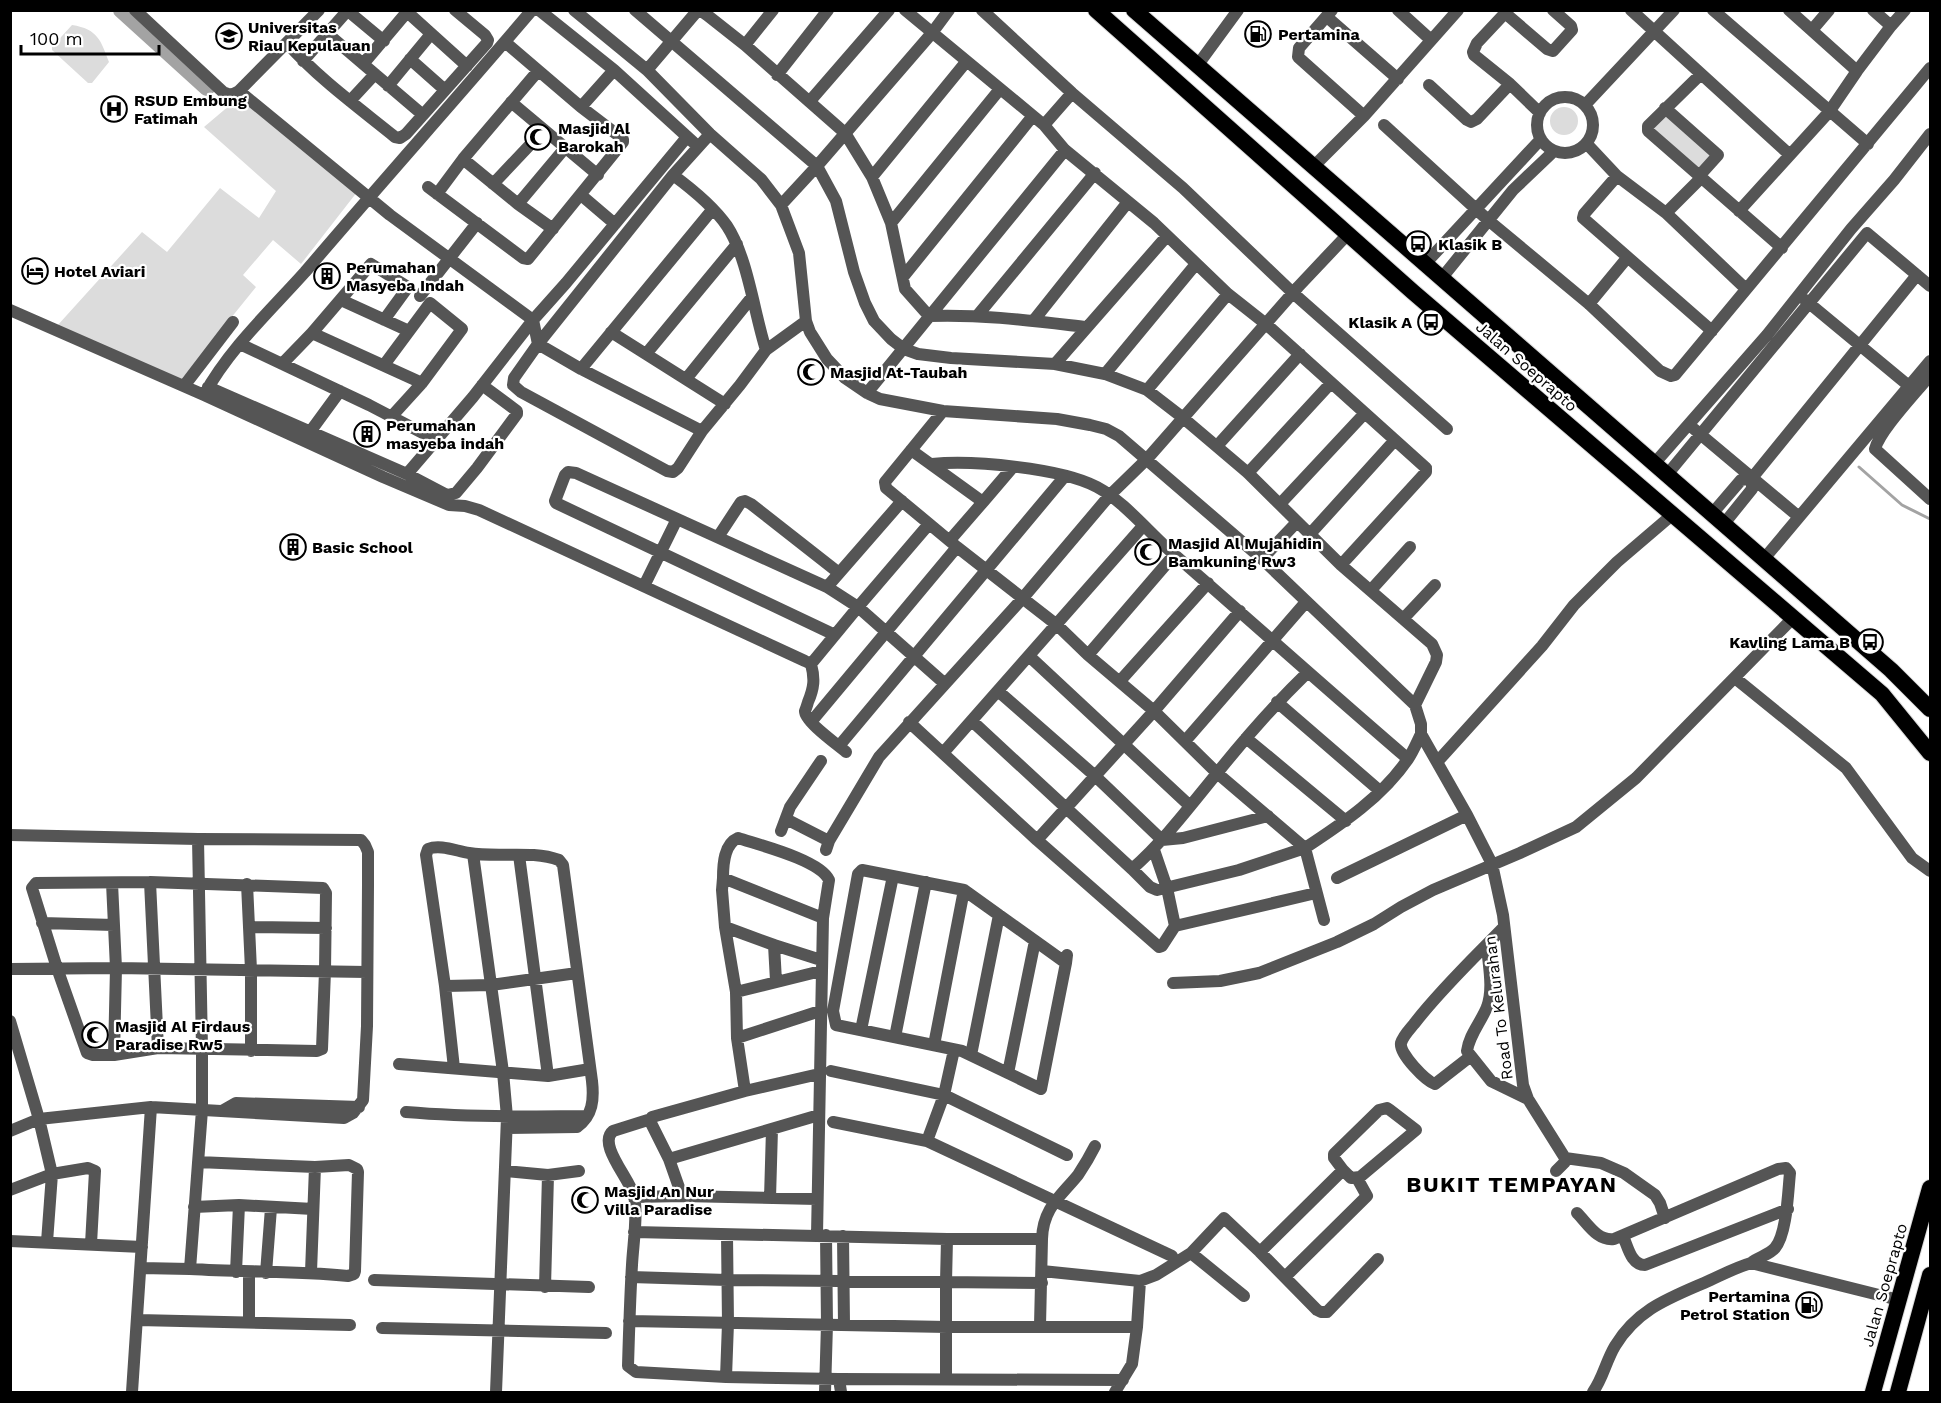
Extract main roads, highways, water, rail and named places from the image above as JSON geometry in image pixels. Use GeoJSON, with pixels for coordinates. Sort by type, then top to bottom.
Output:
{"type":"FeatureCollection","features":[{"type":"Feature","properties":{"kind":"highway","name":"Jalan Soeprapto"},"geometry":{"type":"LineString","coordinates":[[1095,10],[1348,234],[1882,694],[1930,753]]}},
{"type":"Feature","properties":{"kind":"highway","name":"Jalan Soeprapto"},"geometry":{"type":"LineString","coordinates":[[1134,10],[1891,670],[1930,709]]}},
{"type":"Feature","properties":{"kind":"highway","name":"Jalan Soeprapto"},"geometry":{"type":"LineString","coordinates":[[1873,1392],[1930,1188]]}},
{"type":"Feature","properties":{"kind":"highway"},"geometry":{"type":"LineString","coordinates":[[1898,1392],[1930,1275]]}},
{"type":"Feature","properties":{"kind":"highway"},"geometry":{"type":"LineString","coordinates":[[1881,1363],[1887,1372],[1892,1374],[1904,1371]]}},
{"type":"Feature","properties":{"kind":"waterway"},"geometry":{"type":"LineString","coordinates":[[121,10],[207,88]]}},
{"type":"Feature","properties":{"kind":"waterway"},"geometry":{"type":"LineString","coordinates":[[1859,467],[1902,505],[1930,519]]}},
{"type":"Feature","properties":{"kind":"place","name":"Pertamina"},"geometry":{"type":"Point","coordinates":[1258,34]}},
{"type":"Feature","properties":{"kind":"place","name":"Universitas Riau Kepulauan"},"geometry":{"type":"Point","coordinates":[229,36]}},
{"type":"Feature","properties":{"kind":"place","name":"RSUD Embung Fatimah"},"geometry":{"type":"Point","coordinates":[114,109]}},
{"type":"Feature","properties":{"kind":"place","name":"Masjid Al Barokah"},"geometry":{"type":"Point","coordinates":[538,137]}},
{"type":"Feature","properties":{"kind":"place","name":"Klasik B"},"geometry":{"type":"Point","coordinates":[1418,244]}},
{"type":"Feature","properties":{"kind":"place","name":"Hotel Aviari"},"geometry":{"type":"Point","coordinates":[35,271]}},
{"type":"Feature","properties":{"kind":"place","name":"Perumahan Masyeba Indah"},"geometry":{"type":"Point","coordinates":[327,276]}},
{"type":"Feature","properties":{"kind":"place","name":"Klasik A"},"geometry":{"type":"Point","coordinates":[1431,322]}},
{"type":"Feature","properties":{"kind":"place","name":"Masjid At-Taubah"},"geometry":{"type":"Point","coordinates":[811,372]}},
{"type":"Feature","properties":{"kind":"place","name":"Perumahan masyeba indah"},"geometry":{"type":"Point","coordinates":[367,434]}},
{"type":"Feature","properties":{"kind":"place","name":"Basic School"},"geometry":{"type":"Point","coordinates":[293,547]}},
{"type":"Feature","properties":{"kind":"place","name":"Masjid Al Mujahidin Bamkuning Rw3"},"geometry":{"type":"Point","coordinates":[1148,552]}},
{"type":"Feature","properties":{"kind":"place","name":"Kavling Lama B"},"geometry":{"type":"Point","coordinates":[1870,642]}},
{"type":"Feature","properties":{"kind":"place","name":"Masjid Al Firdaus Paradise Rw5"},"geometry":{"type":"Point","coordinates":[95,1035]}},
{"type":"Feature","properties":{"kind":"place","name":"Masjid An Nur Villa Paradise"},"geometry":{"type":"Point","coordinates":[585,1200]}},
{"type":"Feature","properties":{"kind":"place","name":"Pertamina Petrol Station"},"geometry":{"type":"Point","coordinates":[1809,1305]}},
{"type":"Feature","properties":{"kind":"district","name":"BUKIT TEMPAYAN"},"geometry":{"type":"Point","coordinates":[1512,1184]}}]}
